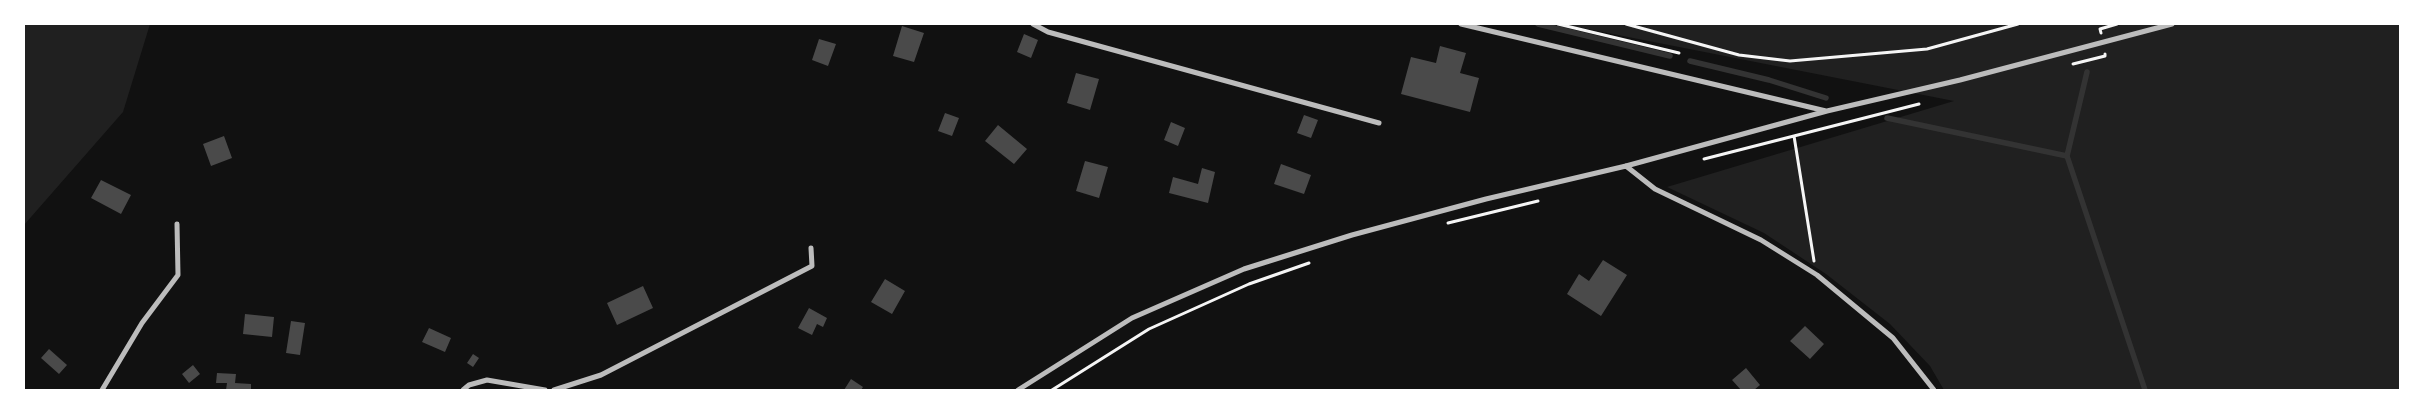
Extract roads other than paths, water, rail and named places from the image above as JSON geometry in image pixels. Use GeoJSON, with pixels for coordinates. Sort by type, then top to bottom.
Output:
{"type":"FeatureCollection","features":[{"type":"Feature","properties":{"kind":"street"},"geometry":{"type":"LineString","coordinates":[[1033,24],[1048,32],[1379,123]]}},
{"type":"Feature","properties":{"kind":"street"},"geometry":{"type":"LineString","coordinates":[[1461,24],[1826,111]]}},
{"type":"Feature","properties":{"kind":"street"},"geometry":{"type":"LineString","coordinates":[[1018,390],[1132,318],[1244,269],[1362,232],[1486,199],[1626,166],[1826,111],[1960,80],[2172,24]]}},
{"type":"Feature","properties":{"kind":"street"},"geometry":{"type":"LineString","coordinates":[[1626,166],[1655,188],[1761,240],[1817,275],[1893,338],[1934,390]]}},
{"type":"Feature","properties":{"kind":"street"},"geometry":{"type":"LineString","coordinates":[[102,390],[113,368],[142,323],[178,275],[177,224]]}},
{"type":"Feature","properties":{"kind":"street"},"geometry":{"type":"LineString","coordinates":[[554,390],[601,375],[812,266],[811,248]]}},
{"type":"Feature","properties":{"kind":"street"},"geometry":{"type":"LineString","coordinates":[[463,390],[469,385],[487,380],[545,390]]}},
{"type":"Feature","properties":{"kind":"waterway"},"geometry":{"type":"LineString","coordinates":[[1538,24],[1670,56]]}},
{"type":"Feature","properties":{"kind":"waterway"},"geometry":{"type":"LineString","coordinates":[[1690,61],[1769,80],[1826,98]]}},
{"type":"Feature","properties":{"kind":"waterway"},"geometry":{"type":"LineString","coordinates":[[2067,156],[2087,72]]}},
{"type":"Feature","properties":{"kind":"waterway"},"geometry":{"type":"LineString","coordinates":[[1887,118],[2067,156],[2145,390]]}}]}
